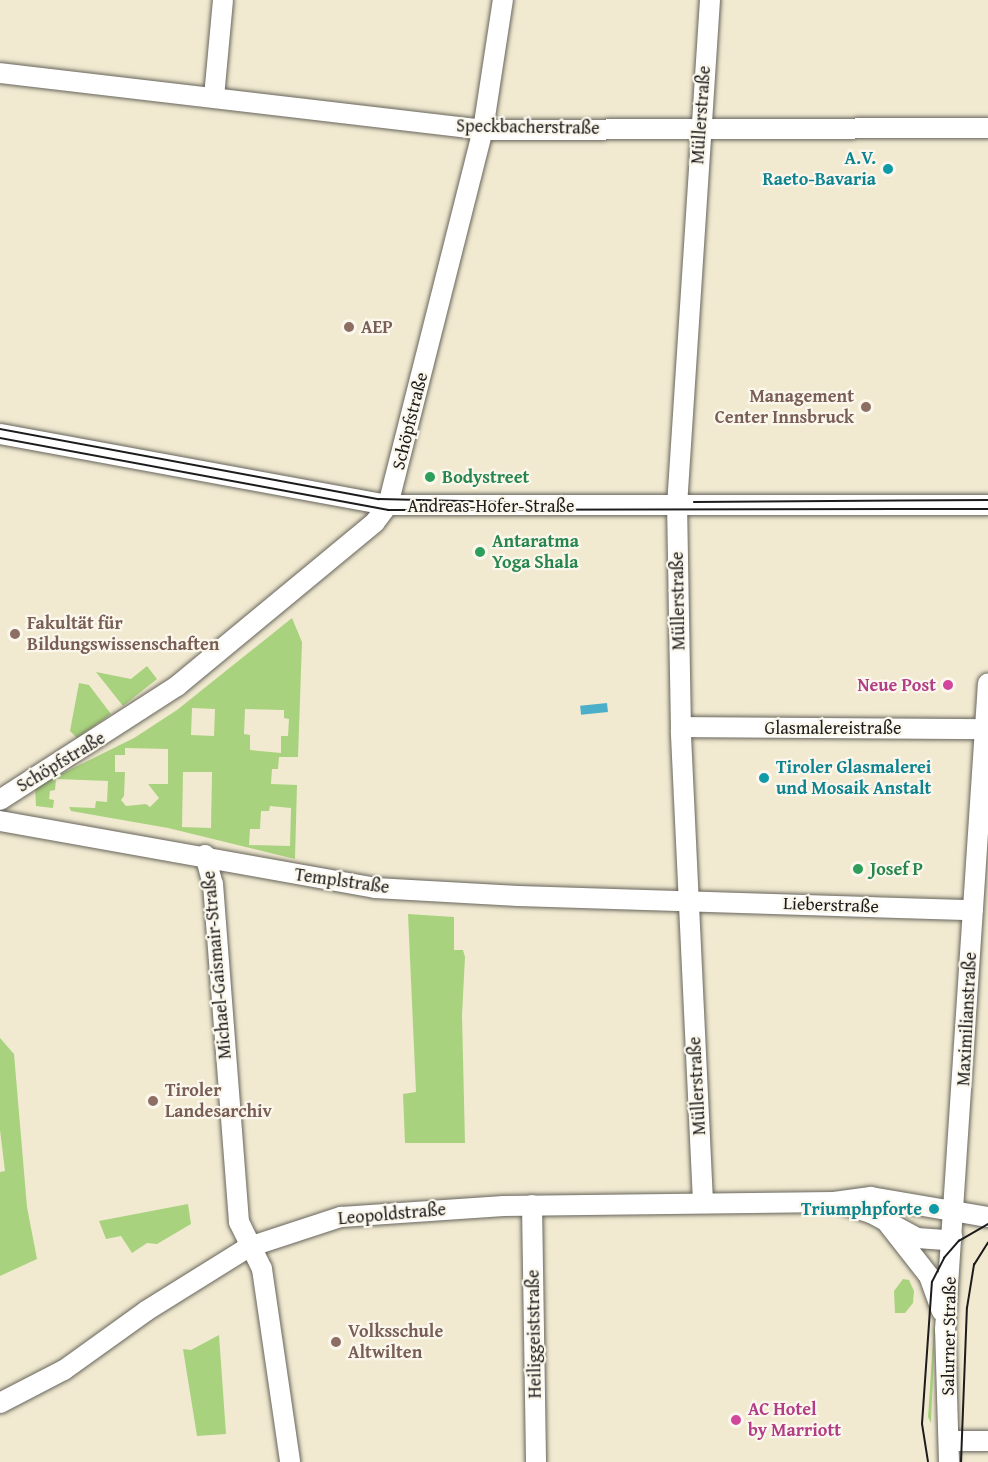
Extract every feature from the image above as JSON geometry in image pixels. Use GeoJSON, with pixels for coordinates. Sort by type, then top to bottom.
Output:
{"type":"FeatureCollection","features":[{"type":"Feature","properties":{"kind":"street"},"geometry":{"type":"LineString","coordinates":[[214,97],[223,0]]}},
{"type":"Feature","properties":{"kind":"street","name":"Schöpfstraße"},"geometry":{"type":"LineString","coordinates":[[0,800],[177,686],[375,522],[388,505],[483,130],[503,0]]}},
{"type":"Feature","properties":{"kind":"street","name":"Müllerstraße"},"geometry":{"type":"LineString","coordinates":[[703,1202],[681,727],[677,506],[710,0]]}},
{"type":"Feature","properties":{"kind":"street","name":"Speckbacherstraße"},"geometry":{"type":"LineString","coordinates":[[0,73],[483,130],[988,128]]}},
{"type":"Feature","properties":{"kind":"street","name":"Andreas-Hofer-Straße"},"geometry":{"type":"LineString","coordinates":[[0,434],[388,505],[988,505]]}},
{"type":"Feature","properties":{"kind":"street","name":"Maximilianstraße"},"geometry":{"type":"LineString","coordinates":[[955,1211],[988,683]]}},
{"type":"Feature","properties":{"kind":"street","name":"Glasmalereistraße"},"geometry":{"type":"LineString","coordinates":[[681,727],[984,729]]}},
{"type":"Feature","properties":{"kind":"street","name":"Templstraße"},"geometry":{"type":"LineString","coordinates":[[0,821],[205,855],[375,888],[518,896],[688,899]]}},
{"type":"Feature","properties":{"kind":"street","name":"Michael-Gaismair-Straße"},"geometry":{"type":"LineString","coordinates":[[205,855],[213,884],[239,1222],[249,1247],[262,1269],[290,1462]]}},
{"type":"Feature","properties":{"kind":"street","name":"Lieberstraße"},"geometry":{"type":"LineString","coordinates":[[688,899],[974,910]]}},
{"type":"Feature","properties":{"kind":"street","name":"Leopoldstraße"},"geometry":{"type":"LineString","coordinates":[[0,1403],[64,1370],[146,1311],[249,1247],[341,1217],[532,1205],[834,1202],[871,1197],[988,1216]]}},
{"type":"Feature","properties":{"kind":"street","name":"Leopoldstraße"},"geometry":{"type":"LineString","coordinates":[[834,1202],[886,1221],[917,1238],[945,1240],[952,1237]]}},
{"type":"Feature","properties":{"kind":"street","name":"Heiliggeiststraße"},"geometry":{"type":"LineString","coordinates":[[532,1205],[536,1462]]}},
{"type":"Feature","properties":{"kind":"street","name":"Salurner Straße"},"geometry":{"type":"LineString","coordinates":[[949,1462],[945,1330],[955,1211]]}},
{"type":"Feature","properties":{"kind":"street"},"geometry":{"type":"LineString","coordinates":[[886,1221],[933,1284],[940,1297],[945,1330]]}},
{"type":"Feature","properties":{"kind":"street"},"geometry":{"type":"LineString","coordinates":[[949,1441],[988,1442]]}},
{"type":"Feature","properties":{"kind":"green space"},"geometry":{"type":"Polygon","coordinates":[[[292,618],[302,642],[298,757],[279,757],[278,769],[272,769],[271,784],[297,785],[295,859],[168,828],[71,811],[69,807],[95,808],[96,801],[107,802],[108,781],[56,779],[55,790],[50,791],[49,799],[54,800],[53,808],[36,806],[35,787],[134,738],[177,710],[292,618]],[[192,708],[191,735],[214,736],[215,709],[192,708]],[[245,709],[244,734],[250,735],[250,750],[281,753],[281,736],[288,736],[289,719],[284,718],[284,710],[245,709]],[[125,748],[125,755],[115,755],[115,772],[125,772],[124,796],[121,800],[126,806],[146,804],[150,807],[159,798],[148,784],[168,784],[168,749],[125,748]],[[183,772],[182,827],[211,828],[212,772],[183,772]],[[270,806],[269,811],[261,811],[260,829],[250,829],[249,845],[290,846],[291,808],[270,806]]]}},
{"type":"Feature","properties":{"kind":"green space"},"geometry":{"type":"Polygon","coordinates":[[[147,666],[157,679],[123,706],[96,672],[131,679],[147,666]]]}},
{"type":"Feature","properties":{"kind":"green space"},"geometry":{"type":"Polygon","coordinates":[[[79,683],[89,685],[111,714],[77,738],[70,731],[79,683]]]}},
{"type":"Feature","properties":{"kind":"green space"},"geometry":{"type":"Polygon","coordinates":[[[408,914],[454,917],[454,950],[463,950],[465,957],[462,1015],[465,1143],[405,1143],[403,1094],[416,1092],[408,914]]]}},
{"type":"Feature","properties":{"kind":"green space"},"geometry":{"type":"Polygon","coordinates":[[[0,1038],[14,1054],[27,1207],[37,1259],[0,1276],[0,1172],[5,1171],[0,1130],[0,1038]]]}},
{"type":"Feature","properties":{"kind":"green space"},"geometry":{"type":"Polygon","coordinates":[[[188,1204],[191,1224],[157,1244],[147,1243],[132,1253],[121,1236],[106,1239],[99,1221],[188,1204]]]}},
{"type":"Feature","properties":{"kind":"green space"},"geometry":{"type":"Polygon","coordinates":[[[903,1279],[909,1280],[914,1291],[913,1303],[905,1313],[895,1313],[894,1291],[903,1279]]]}},
{"type":"Feature","properties":{"kind":"green space"},"geometry":{"type":"Polygon","coordinates":[[[934,1327],[935,1329],[931,1423],[928,1417],[934,1327]]]}},
{"type":"Feature","properties":{"kind":"green space"},"geometry":{"type":"Polygon","coordinates":[[[219,1335],[226,1434],[197,1436],[183,1349],[191,1350],[219,1335]]]}},
{"type":"Feature","properties":{"kind":"water"},"geometry":{"type":"Polygon","coordinates":[[[607,703],[608,712],[581,715],[580,706],[607,703]]]}},
{"type":"Feature","properties":{"kind":"tram line"},"geometry":{"type":"LineString","coordinates":[[0,429],[379,499],[505,502]]}},
{"type":"Feature","properties":{"kind":"tram line"},"geometry":{"type":"LineString","coordinates":[[0,438],[388,510],[988,509]]}},
{"type":"Feature","properties":{"kind":"tram line"},"geometry":{"type":"LineString","coordinates":[[694,502],[988,500]]}},
{"type":"Feature","properties":{"kind":"tram line"},"geometry":{"type":"LineString","coordinates":[[928,1462],[922,1424],[932,1282],[944,1258],[959,1241],[988,1224]]}},
{"type":"Feature","properties":{"kind":"tram line"},"geometry":{"type":"LineString","coordinates":[[961,1462],[967,1308],[974,1265],[988,1243]]}},
{"type":"Feature","properties":{"kind":"place","name":"A.V. Raeto-Bavaria"},"geometry":{"type":"Point","coordinates":[888,169]}},
{"type":"Feature","properties":{"kind":"place","name":"AEP"},"geometry":{"type":"Point","coordinates":[349,327]}},
{"type":"Feature","properties":{"kind":"place","name":"Management Center Innsbruck"},"geometry":{"type":"Point","coordinates":[866,407]}},
{"type":"Feature","properties":{"kind":"place","name":"Bodystreet"},"geometry":{"type":"Point","coordinates":[430,477]}},
{"type":"Feature","properties":{"kind":"place","name":"Antaratma Yoga Shala"},"geometry":{"type":"Point","coordinates":[480,552]}},
{"type":"Feature","properties":{"kind":"place","name":"Fakultät für Bildungswissenschaften"},"geometry":{"type":"Point","coordinates":[15,634]}},
{"type":"Feature","properties":{"kind":"place","name":"Neue Post"},"geometry":{"type":"Point","coordinates":[948,685]}},
{"type":"Feature","properties":{"kind":"place","name":"Tiroler Glasmalerei und Mosaik Anstalt"},"geometry":{"type":"Point","coordinates":[764,778]}},
{"type":"Feature","properties":{"kind":"place","name":"Josef P"},"geometry":{"type":"Point","coordinates":[858,869]}},
{"type":"Feature","properties":{"kind":"place","name":"Tiroler Landesarchiv"},"geometry":{"type":"Point","coordinates":[153,1101]}},
{"type":"Feature","properties":{"kind":"place","name":"Triumphpforte"},"geometry":{"type":"Point","coordinates":[934,1209]}},
{"type":"Feature","properties":{"kind":"place","name":"Volksschule Altwilten"},"geometry":{"type":"Point","coordinates":[336,1342]}},
{"type":"Feature","properties":{"kind":"place","name":"AC Hotel by Marriott"},"geometry":{"type":"Point","coordinates":[736,1420]}}]}
